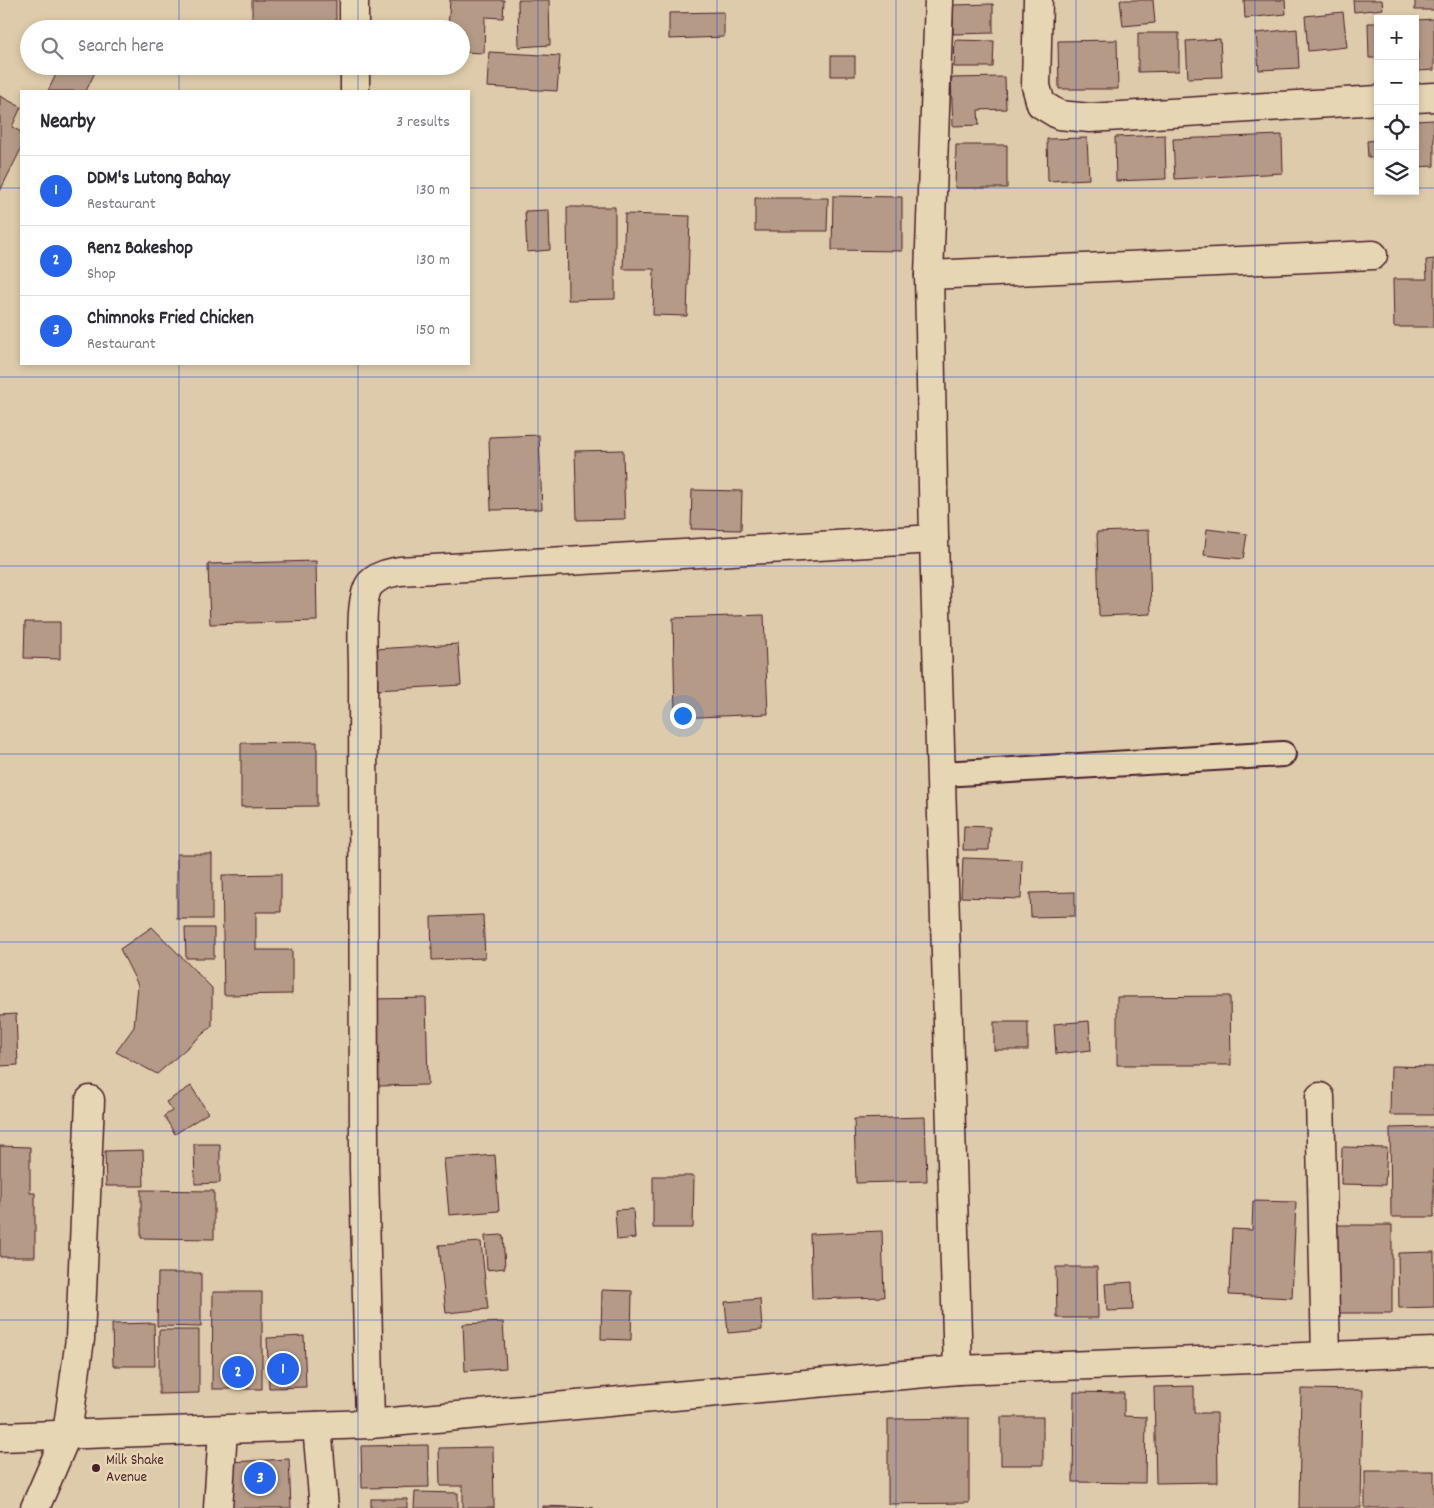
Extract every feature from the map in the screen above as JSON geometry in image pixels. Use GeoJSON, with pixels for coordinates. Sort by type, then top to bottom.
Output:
{"type":"FeatureCollection","features":[{"type":"Feature","properties":{"kind":"street"},"geometry":{"type":"LineString","coordinates":[[354,0],[354,20]]}},
{"type":"Feature","properties":{"kind":"street"},"geometry":{"type":"LineString","coordinates":[[939,0],[929,275],[934,539],[958,1370]]}},
{"type":"Feature","properties":{"kind":"street"},"geometry":{"type":"LineString","coordinates":[[1038,0],[1036,86],[1041,104],[1059,115],[1090,118],[1374,100]]}},
{"type":"Feature","properties":{"kind":"street"},"geometry":{"type":"LineString","coordinates":[[355,75],[355,90]]}},
{"type":"Feature","properties":{"kind":"street"},"geometry":{"type":"LineString","coordinates":[[1419,98],[1434,97]]}},
{"type":"Feature","properties":{"kind":"street"},"geometry":{"type":"LineString","coordinates":[[929,275],[1373,255]]}},
{"type":"Feature","properties":{"kind":"street"},"geometry":{"type":"LineString","coordinates":[[370,1424],[364,1168],[363,677],[363,606],[369,584],[382,575],[400,571],[934,539]]}},
{"type":"Feature","properties":{"kind":"street"},"geometry":{"type":"LineString","coordinates":[[1320,1097],[1326,1356]]}},
{"type":"Feature","properties":{"kind":"street"},"geometry":{"type":"LineString","coordinates":[[35,1508],[68,1434],[80,1339],[90,1100]]}},
{"type":"Feature","properties":{"kind":"street"},"geometry":{"type":"LineString","coordinates":[[0,1437],[370,1424],[958,1370],[1434,1352]]}},
{"type":"Feature","properties":{"kind":"street"},"geometry":{"type":"LineString","coordinates":[[317,1426],[324,1508]]}},
{"type":"Feature","properties":{"kind":"street"},"geometry":{"type":"LineString","coordinates":[[218,1508],[223,1430]]}},
{"type":"Feature","properties":{"kind":"lane"},"geometry":{"type":"LineString","coordinates":[[942,774],[1283,754]]}},
{"type":"Feature","properties":{"kind":"building"},"geometry":{"type":"Polygon","coordinates":[[[252,0],[336,0],[336,20],[252,20],[252,0]]]}},
{"type":"Feature","properties":{"kind":"building"},"geometry":{"type":"Polygon","coordinates":[[[450,0],[504,0],[503,18],[485,17],[484,53],[470,52],[470,20],[449,20],[450,0]]]}},
{"type":"Feature","properties":{"kind":"building"},"geometry":{"type":"Polygon","coordinates":[[[518,0],[549,0],[550,45],[519,47],[518,0]]]}},
{"type":"Feature","properties":{"kind":"building"},"geometry":{"type":"Polygon","coordinates":[[[1120,0],[1153,0],[1155,23],[1123,26],[1120,0]]]}},
{"type":"Feature","properties":{"kind":"building"},"geometry":{"type":"Polygon","coordinates":[[[1244,0],[1285,0],[1286,14],[1245,18],[1244,0]]]}},
{"type":"Feature","properties":{"kind":"building"},"geometry":{"type":"Polygon","coordinates":[[[1353,0],[1382,0],[1383,9],[1354,12],[1353,0]]]}},
{"type":"Feature","properties":{"kind":"building"},"geometry":{"type":"Polygon","coordinates":[[[1415,0],[1434,0],[1434,10],[1415,10],[1415,0]]]}},
{"type":"Feature","properties":{"kind":"building"},"geometry":{"type":"Polygon","coordinates":[[[993,4],[993,33],[953,34],[953,5],[993,4]]]}},
{"type":"Feature","properties":{"kind":"building"},"geometry":{"type":"Polygon","coordinates":[[[724,12],[724,37],[669,39],[669,13],[724,12]]]}},
{"type":"Feature","properties":{"kind":"building"},"geometry":{"type":"Polygon","coordinates":[[[1343,12],[1347,47],[1308,51],[1305,16],[1343,12]]]}},
{"type":"Feature","properties":{"kind":"building"},"geometry":{"type":"Polygon","coordinates":[[[1434,19],[1434,70],[1419,71],[1419,20],[1434,19]]]}},
{"type":"Feature","properties":{"kind":"building"},"geometry":{"type":"Polygon","coordinates":[[[1368,23],[1374,23],[1374,58],[1369,58],[1368,23]]]}},
{"type":"Feature","properties":{"kind":"building"},"geometry":{"type":"Polygon","coordinates":[[[1297,29],[1299,68],[1259,70],[1256,33],[1297,29]]]}},
{"type":"Feature","properties":{"kind":"building"},"geometry":{"type":"Polygon","coordinates":[[[1138,33],[1179,33],[1179,71],[1138,72],[1138,33]]]}},
{"type":"Feature","properties":{"kind":"building"},"geometry":{"type":"Polygon","coordinates":[[[1220,39],[1222,77],[1188,78],[1186,41],[1220,39]]]}},
{"type":"Feature","properties":{"kind":"building"},"geometry":{"type":"Polygon","coordinates":[[[955,40],[994,41],[993,67],[954,67],[955,40]]]}},
{"type":"Feature","properties":{"kind":"building"},"geometry":{"type":"Polygon","coordinates":[[[1117,40],[1118,89],[1059,89],[1058,41],[1117,40]]]}},
{"type":"Feature","properties":{"kind":"building"},"geometry":{"type":"Polygon","coordinates":[[[489,52],[560,56],[557,91],[487,87],[489,52]]]}},
{"type":"Feature","properties":{"kind":"building"},"geometry":{"type":"Polygon","coordinates":[[[831,56],[855,56],[855,76],[831,76],[831,56]]]}},
{"type":"Feature","properties":{"kind":"building"},"geometry":{"type":"Polygon","coordinates":[[[56,75],[94,75],[86,90],[48,90],[56,75]]]}},
{"type":"Feature","properties":{"kind":"building"},"geometry":{"type":"Polygon","coordinates":[[[1005,77],[1006,109],[978,110],[979,125],[953,126],[951,78],[1005,77]]]}},
{"type":"Feature","properties":{"kind":"building"},"geometry":{"type":"Polygon","coordinates":[[[0,96],[20,106],[12,127],[20,131],[20,151],[0,191],[0,96]]]}},
{"type":"Feature","properties":{"kind":"building"},"geometry":{"type":"Polygon","coordinates":[[[1434,120],[1434,166],[1419,167],[1419,121],[1434,120]]]}},
{"type":"Feature","properties":{"kind":"building"},"geometry":{"type":"Polygon","coordinates":[[[1165,135],[1166,179],[1116,181],[1115,137],[1165,135]]]}},
{"type":"Feature","properties":{"kind":"building"},"geometry":{"type":"Polygon","coordinates":[[[1282,135],[1283,173],[1175,179],[1173,139],[1282,135]]]}},
{"type":"Feature","properties":{"kind":"building"},"geometry":{"type":"Polygon","coordinates":[[[1087,138],[1089,179],[1048,181],[1047,139],[1087,138]]]}},
{"type":"Feature","properties":{"kind":"building"},"geometry":{"type":"Polygon","coordinates":[[[1374,140],[1374,157],[1368,157],[1367,141],[1374,140]]]}},
{"type":"Feature","properties":{"kind":"building"},"geometry":{"type":"Polygon","coordinates":[[[956,145],[1007,145],[1007,188],[955,188],[956,145]]]}},
{"type":"Feature","properties":{"kind":"building"},"geometry":{"type":"Polygon","coordinates":[[[833,196],[902,197],[902,251],[832,250],[833,196]]]}},
{"type":"Feature","properties":{"kind":"building"},"geometry":{"type":"Polygon","coordinates":[[[755,198],[828,198],[827,231],[755,231],[755,198]]]}},
{"type":"Feature","properties":{"kind":"building"},"geometry":{"type":"Polygon","coordinates":[[[567,207],[615,207],[615,299],[568,300],[567,207]]]}},
{"type":"Feature","properties":{"kind":"building"},"geometry":{"type":"Polygon","coordinates":[[[549,210],[550,250],[527,252],[525,211],[549,210]]]}},
{"type":"Feature","properties":{"kind":"building"},"geometry":{"type":"Polygon","coordinates":[[[625,214],[690,216],[687,316],[653,315],[654,269],[623,269],[625,214]]]}},
{"type":"Feature","properties":{"kind":"building"},"geometry":{"type":"Polygon","coordinates":[[[1434,259],[1434,327],[1394,327],[1393,279],[1427,279],[1426,260],[1434,259]]]}},
{"type":"Feature","properties":{"kind":"building"},"geometry":{"type":"Polygon","coordinates":[[[539,435],[542,509],[491,510],[489,437],[539,435]]]}},
{"type":"Feature","properties":{"kind":"building"},"geometry":{"type":"Polygon","coordinates":[[[623,450],[625,519],[577,520],[575,451],[623,450]]]}},
{"type":"Feature","properties":{"kind":"building"},"geometry":{"type":"Polygon","coordinates":[[[692,490],[742,491],[741,530],[691,529],[692,490]]]}},
{"type":"Feature","properties":{"kind":"building"},"geometry":{"type":"Polygon","coordinates":[[[1207,529],[1247,534],[1243,559],[1204,555],[1207,529]]]}},
{"type":"Feature","properties":{"kind":"building"},"geometry":{"type":"Polygon","coordinates":[[[1149,530],[1151,614],[1099,616],[1097,532],[1149,530]]]}},
{"type":"Feature","properties":{"kind":"building"},"geometry":{"type":"Polygon","coordinates":[[[316,561],[317,621],[210,624],[208,564],[316,561]]]}},
{"type":"Feature","properties":{"kind":"building"},"geometry":{"type":"Polygon","coordinates":[[[764,615],[768,714],[675,718],[673,618],[764,615]]]}},
{"type":"Feature","properties":{"kind":"building"},"geometry":{"type":"Polygon","coordinates":[[[25,622],[60,622],[60,659],[24,658],[25,622]]]}},
{"type":"Feature","properties":{"kind":"building"},"geometry":{"type":"Polygon","coordinates":[[[458,644],[461,685],[377,690],[375,649],[458,644]]]}},
{"type":"Feature","properties":{"kind":"building"},"geometry":{"type":"Polygon","coordinates":[[[317,742],[317,806],[241,807],[241,743],[317,742]]]}},
{"type":"Feature","properties":{"kind":"building"},"geometry":{"type":"Polygon","coordinates":[[[964,826],[990,827],[989,850],[963,850],[964,826]]]}},
{"type":"Feature","properties":{"kind":"building"},"geometry":{"type":"Polygon","coordinates":[[[177,854],[212,854],[212,919],[177,919],[177,854]]]}},
{"type":"Feature","properties":{"kind":"building"},"geometry":{"type":"Polygon","coordinates":[[[963,858],[1022,860],[1021,899],[961,897],[963,858]]]}},
{"type":"Feature","properties":{"kind":"building"},"geometry":{"type":"Polygon","coordinates":[[[281,874],[281,912],[256,912],[256,950],[292,950],[292,994],[224,995],[222,875],[281,874]]]}},
{"type":"Feature","properties":{"kind":"building"},"geometry":{"type":"Polygon","coordinates":[[[1075,892],[1075,916],[1031,917],[1030,893],[1075,892]]]}},
{"type":"Feature","properties":{"kind":"building"},"geometry":{"type":"Polygon","coordinates":[[[483,915],[485,958],[432,960],[431,917],[483,915]]]}},
{"type":"Feature","properties":{"kind":"building"},"geometry":{"type":"Polygon","coordinates":[[[152,927],[212,988],[212,1026],[157,1074],[116,1052],[134,1027],[138,985],[120,949],[152,927]]]}},
{"type":"Feature","properties":{"kind":"building"},"geometry":{"type":"Polygon","coordinates":[[[185,928],[214,928],[214,958],[186,958],[185,928]]]}},
{"type":"Feature","properties":{"kind":"building"},"geometry":{"type":"Polygon","coordinates":[[[1230,996],[1231,1065],[1117,1065],[1117,997],[1230,996]]]}},
{"type":"Feature","properties":{"kind":"building"},"geometry":{"type":"Polygon","coordinates":[[[426,998],[428,1085],[375,1086],[373,999],[426,998]]]}},
{"type":"Feature","properties":{"kind":"building"},"geometry":{"type":"Polygon","coordinates":[[[16,1014],[18,1065],[0,1066],[0,1015],[16,1014]]]}},
{"type":"Feature","properties":{"kind":"building"},"geometry":{"type":"Polygon","coordinates":[[[1089,1021],[1091,1050],[1056,1054],[1054,1024],[1089,1021]]]}},
{"type":"Feature","properties":{"kind":"building"},"geometry":{"type":"Polygon","coordinates":[[[994,1022],[1028,1022],[1028,1050],[994,1050],[994,1022]]]}},
{"type":"Feature","properties":{"kind":"building"},"geometry":{"type":"Polygon","coordinates":[[[1391,1066],[1434,1067],[1434,1115],[1390,1115],[1391,1066]]]}},
{"type":"Feature","properties":{"kind":"building"},"geometry":{"type":"Polygon","coordinates":[[[191,1086],[208,1113],[175,1134],[164,1116],[172,1111],[166,1102],[191,1086]]]}},
{"type":"Feature","properties":{"kind":"building"},"geometry":{"type":"Polygon","coordinates":[[[925,1117],[927,1181],[856,1183],[854,1119],[925,1117]]]}},
{"type":"Feature","properties":{"kind":"building"},"geometry":{"type":"Polygon","coordinates":[[[1434,1127],[1434,1217],[1391,1217],[1390,1128],[1434,1127]]]}},
{"type":"Feature","properties":{"kind":"building"},"geometry":{"type":"Polygon","coordinates":[[[194,1144],[220,1144],[220,1183],[195,1184],[194,1144]]]}},
{"type":"Feature","properties":{"kind":"building"},"geometry":{"type":"Polygon","coordinates":[[[0,1146],[30,1147],[30,1193],[35,1193],[35,1257],[0,1257],[0,1146]]]}},
{"type":"Feature","properties":{"kind":"building"},"geometry":{"type":"Polygon","coordinates":[[[1342,1147],[1387,1148],[1385,1185],[1341,1184],[1342,1147]]]}},
{"type":"Feature","properties":{"kind":"building"},"geometry":{"type":"Polygon","coordinates":[[[143,1150],[144,1186],[106,1186],[105,1151],[143,1150]]]}},
{"type":"Feature","properties":{"kind":"building"},"geometry":{"type":"Polygon","coordinates":[[[495,1155],[499,1211],[449,1215],[444,1159],[495,1155]]]}},
{"type":"Feature","properties":{"kind":"building"},"geometry":{"type":"Polygon","coordinates":[[[653,1176],[694,1176],[693,1228],[653,1228],[653,1176]]]}},
{"type":"Feature","properties":{"kind":"building"},"geometry":{"type":"Polygon","coordinates":[[[141,1190],[214,1191],[214,1239],[141,1238],[141,1190]]]}},
{"type":"Feature","properties":{"kind":"building"},"geometry":{"type":"Polygon","coordinates":[[[1253,1201],[1296,1202],[1292,1298],[1229,1295],[1232,1229],[1252,1230],[1253,1201]]]}},
{"type":"Feature","properties":{"kind":"building"},"geometry":{"type":"Polygon","coordinates":[[[633,1209],[635,1238],[617,1240],[615,1210],[633,1209]]]}},
{"type":"Feature","properties":{"kind":"building"},"geometry":{"type":"Polygon","coordinates":[[[1337,1225],[1392,1225],[1392,1313],[1337,1313],[1337,1225]]]}},
{"type":"Feature","properties":{"kind":"building"},"geometry":{"type":"Polygon","coordinates":[[[882,1231],[884,1297],[812,1299],[810,1234],[882,1231]]]}},
{"type":"Feature","properties":{"kind":"building"},"geometry":{"type":"Polygon","coordinates":[[[503,1235],[505,1268],[487,1270],[485,1236],[503,1235]]]}},
{"type":"Feature","properties":{"kind":"building"},"geometry":{"type":"Polygon","coordinates":[[[481,1242],[488,1309],[446,1313],[439,1245],[481,1242]]]}},
{"type":"Feature","properties":{"kind":"building"},"geometry":{"type":"Polygon","coordinates":[[[1434,1252],[1434,1307],[1399,1308],[1398,1253],[1434,1252]]]}},
{"type":"Feature","properties":{"kind":"building"},"geometry":{"type":"Polygon","coordinates":[[[1056,1267],[1097,1267],[1098,1318],[1057,1318],[1056,1267]]]}},
{"type":"Feature","properties":{"kind":"building"},"geometry":{"type":"Polygon","coordinates":[[[158,1273],[201,1273],[201,1327],[157,1326],[158,1273]]]}},
{"type":"Feature","properties":{"kind":"building"},"geometry":{"type":"Polygon","coordinates":[[[1132,1282],[1133,1310],[1107,1311],[1105,1284],[1132,1282]]]}},
{"type":"Feature","properties":{"kind":"building"},"geometry":{"type":"Polygon","coordinates":[[[602,1290],[632,1291],[631,1340],[601,1339],[602,1290]]]}},
{"type":"Feature","properties":{"kind":"building"},"geometry":{"type":"Polygon","coordinates":[[[213,1292],[262,1292],[262,1389],[212,1389],[213,1292]]]}},
{"type":"Feature","properties":{"kind":"building"},"geometry":{"type":"Polygon","coordinates":[[[760,1299],[762,1330],[728,1333],[725,1302],[760,1299]]]}},
{"type":"Feature","properties":{"kind":"building"},"geometry":{"type":"Polygon","coordinates":[[[503,1322],[506,1368],[465,1371],[463,1324],[503,1322]]]}},
{"type":"Feature","properties":{"kind":"building"},"geometry":{"type":"Polygon","coordinates":[[[154,1323],[155,1366],[113,1366],[112,1324],[154,1323]]]}},
{"type":"Feature","properties":{"kind":"building"},"geometry":{"type":"Polygon","coordinates":[[[159,1330],[199,1330],[199,1393],[159,1394],[159,1330]]]}},
{"type":"Feature","properties":{"kind":"building"},"geometry":{"type":"Polygon","coordinates":[[[304,1336],[306,1387],[269,1388],[267,1338],[304,1336]]]}},
{"type":"Feature","properties":{"kind":"building"},"geometry":{"type":"Polygon","coordinates":[[[1194,1386],[1194,1413],[1217,1413],[1218,1482],[1156,1483],[1154,1387],[1194,1386]]]}},
{"type":"Feature","properties":{"kind":"building"},"geometry":{"type":"Polygon","coordinates":[[[1301,1389],[1363,1390],[1361,1508],[1299,1508],[1301,1389]]]}},
{"type":"Feature","properties":{"kind":"building"},"geometry":{"type":"Polygon","coordinates":[[[1074,1392],[1124,1393],[1124,1416],[1146,1417],[1145,1483],[1073,1482],[1074,1392]]]}},
{"type":"Feature","properties":{"kind":"building"},"geometry":{"type":"Polygon","coordinates":[[[1001,1417],[1043,1417],[1043,1465],[1001,1465],[1001,1417]]]}},
{"type":"Feature","properties":{"kind":"building"},"geometry":{"type":"Polygon","coordinates":[[[969,1418],[969,1503],[888,1504],[888,1419],[969,1418]]]}},
{"type":"Feature","properties":{"kind":"building"},"geometry":{"type":"Polygon","coordinates":[[[428,1445],[429,1487],[362,1488],[361,1446],[428,1445]]]}},
{"type":"Feature","properties":{"kind":"building"},"geometry":{"type":"Polygon","coordinates":[[[493,1447],[494,1508],[463,1508],[463,1486],[440,1486],[439,1448],[493,1447]]]}},
{"type":"Feature","properties":{"kind":"building"},"geometry":{"type":"Polygon","coordinates":[[[289,1459],[291,1508],[232,1508],[230,1462],[289,1459]]]}},
{"type":"Feature","properties":{"kind":"building"},"geometry":{"type":"Polygon","coordinates":[[[1365,1471],[1434,1471],[1434,1508],[1365,1508],[1365,1471]]]}},
{"type":"Feature","properties":{"kind":"building"},"geometry":{"type":"Polygon","coordinates":[[[415,1492],[458,1493],[458,1508],[414,1508],[415,1492]]]}},
{"type":"Feature","properties":{"kind":"building"},"geometry":{"type":"Polygon","coordinates":[[[371,1499],[407,1499],[407,1508],[371,1508],[371,1499]]]}},
{"type":"Feature","properties":{"kind":"building"},"geometry":{"type":"Polygon","coordinates":[[[543,1506],[594,1508],[543,1508],[543,1506]]]}},
{"type":"Feature","properties":{"kind":"place","name":"DDM's Lutong Bahay"},"geometry":{"type":"Point","coordinates":[283,1369]}},
{"type":"Feature","properties":{"kind":"place","name":"Renz Bakeshop"},"geometry":{"type":"Point","coordinates":[238,1372]}},
{"type":"Feature","properties":{"kind":"place","name":"Milk Shake Avenue"},"geometry":{"type":"Point","coordinates":[96,1468]}},
{"type":"Feature","properties":{"kind":"place","name":"Chimnoks Fried Chicken"},"geometry":{"type":"Point","coordinates":[260,1478]}}]}
